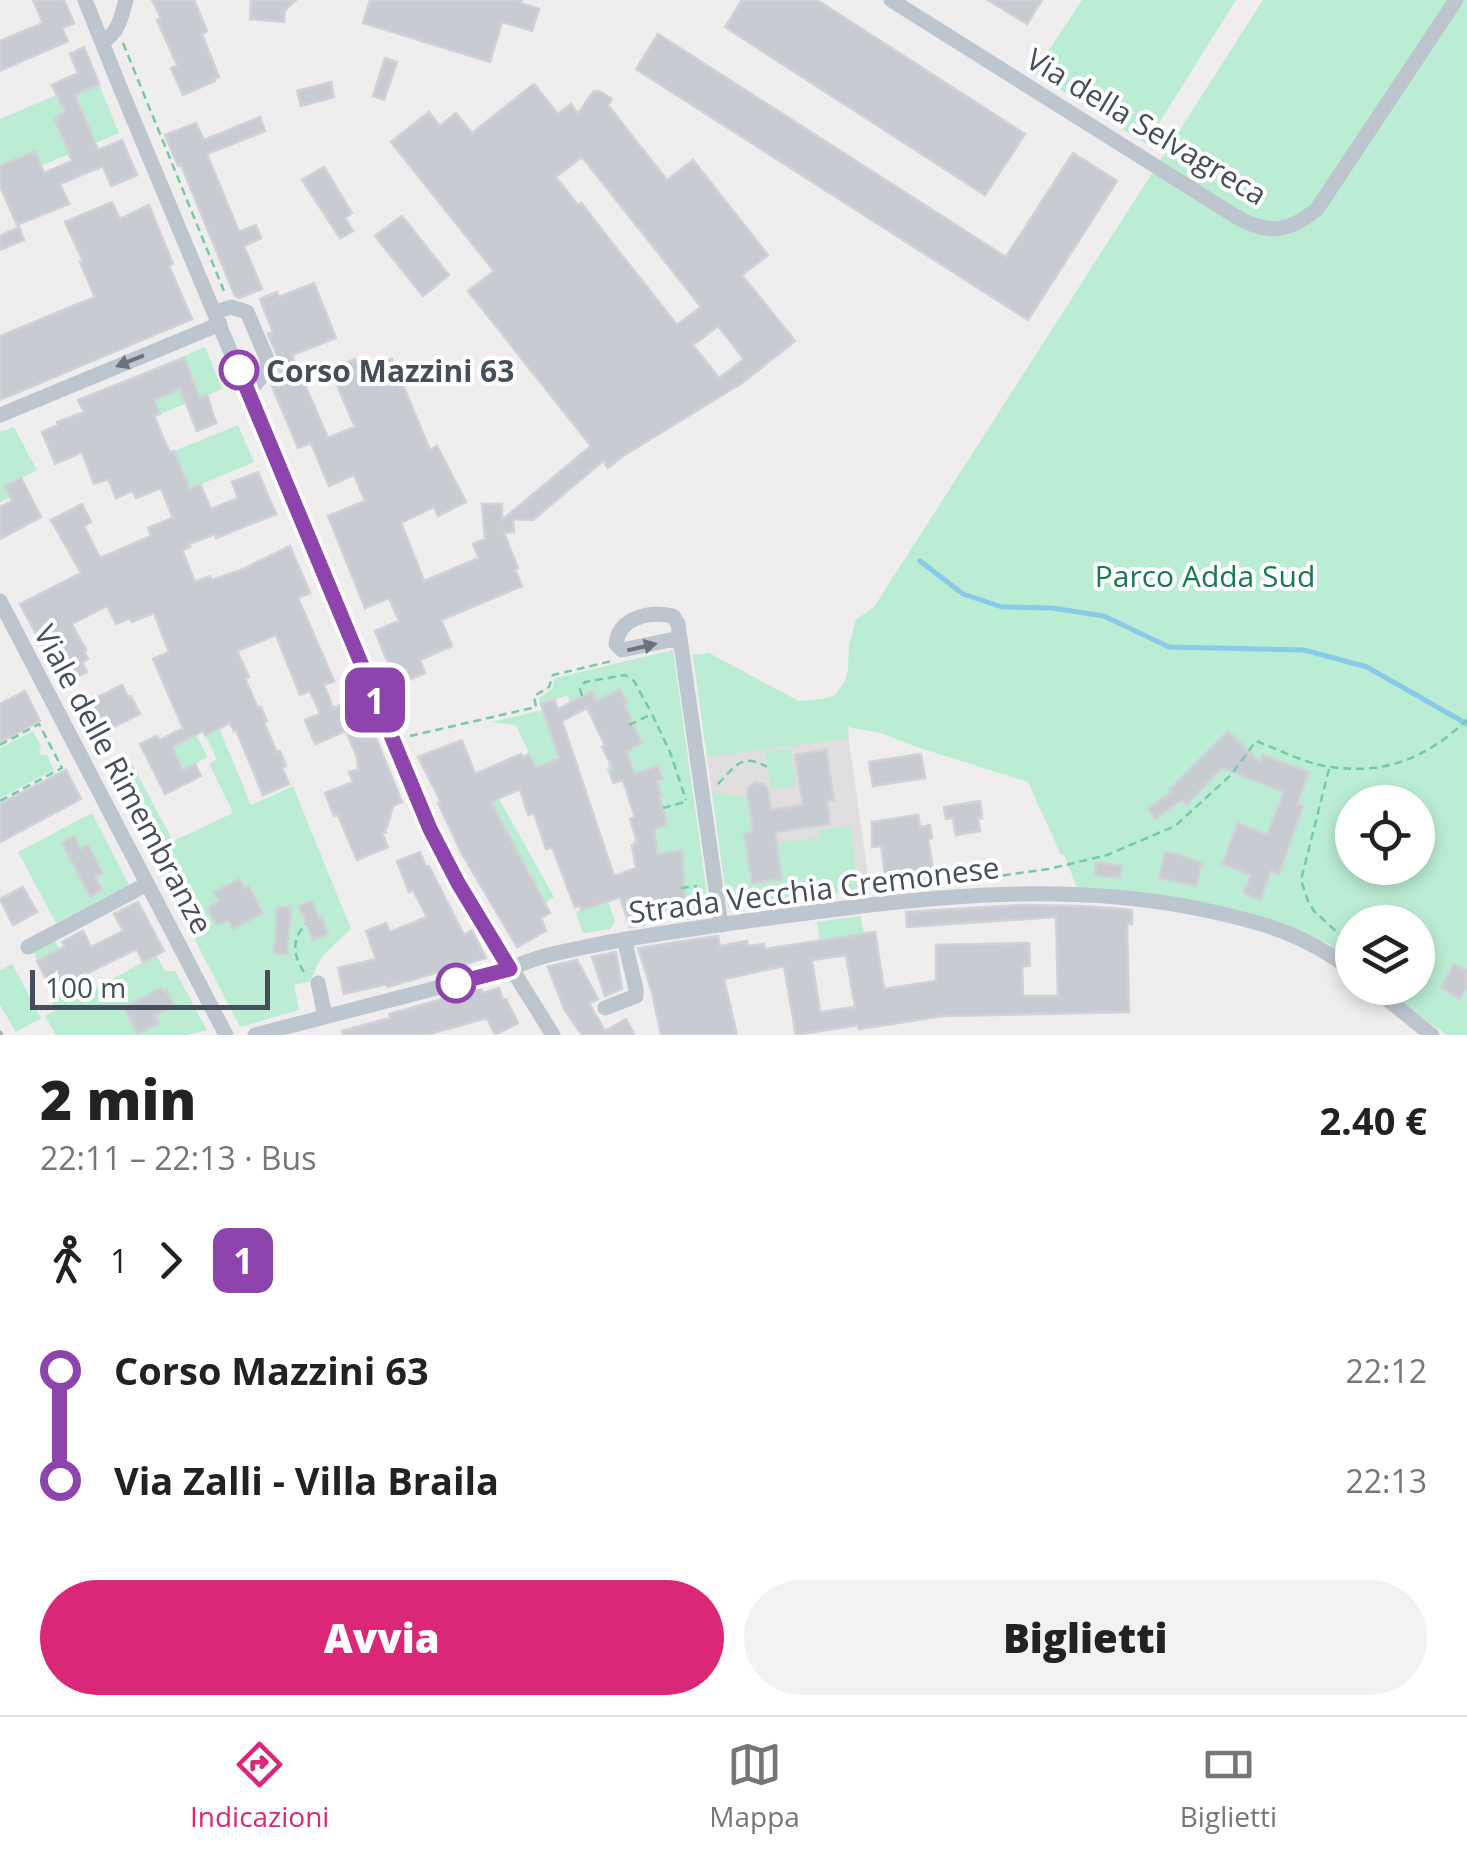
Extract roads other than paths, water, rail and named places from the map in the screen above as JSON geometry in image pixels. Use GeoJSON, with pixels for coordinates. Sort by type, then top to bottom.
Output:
{"type":"FeatureCollection","features":[{"type":"Feature","properties":{"kind":"street"},"geometry":{"type":"LineString","coordinates":[[85,0],[443,856],[551,1032]]}},
{"type":"Feature","properties":{"kind":"street"},"geometry":{"type":"LineString","coordinates":[[102,42],[117,30],[126,0]]}},
{"type":"Feature","properties":{"kind":"street","name":"Via della Selvagreca"},"geometry":{"type":"LineString","coordinates":[[891,0],[1234,216],[1266,230],[1294,226],[1317,208],[1456,0]]}},
{"type":"Feature","properties":{"kind":"street"},"geometry":{"type":"LineString","coordinates":[[0,415],[218,318],[230,307],[247,312],[266,353],[267,367],[248,393]]}},
{"type":"Feature","properties":{"kind":"street","name":"Viale delle Rimembranze"},"geometry":{"type":"LineString","coordinates":[[0,601],[226,1035]]}},
{"type":"Feature","properties":{"kind":"street"},"geometry":{"type":"LineString","coordinates":[[681,644],[721,925]]}},
{"type":"Feature","properties":{"kind":"street"},"geometry":{"type":"LineString","coordinates":[[28,947],[147,884]]}},
{"type":"Feature","properties":{"kind":"street","name":"Strada Vecchia Cremonese"},"geometry":{"type":"LineString","coordinates":[[255,1035],[510,969],[534,958],[624,939],[957,896],[1061,892],[1139,898],[1284,930],[1335,958]]}},
{"type":"Feature","properties":{"kind":"street"},"geometry":{"type":"LineString","coordinates":[[605,1008],[636,996],[624,939]]}},
{"type":"Feature","properties":{"kind":"street"},"geometry":{"type":"LineString","coordinates":[[318,983],[325,1016]]}},
{"type":"Feature","properties":{"kind":"street"},"geometry":{"type":"LineString","coordinates":[[1394,1005],[1432,1035]]}},
{"type":"Feature","properties":{"kind":"waterway"},"geometry":{"type":"LineString","coordinates":[[920,561],[963,594],[1002,607],[1052,608],[1104,616],[1169,647],[1304,650],[1367,667],[1467,724]]}},
{"type":"Feature","properties":{"kind":"place","name":"Corso Mazzini 63"},"geometry":{"type":"Point","coordinates":[239,370]}},
{"type":"Feature","properties":{"kind":"park label","name":"Parco Adda Sud"},"geometry":{"type":"Point","coordinates":[1205,575]}}]}
